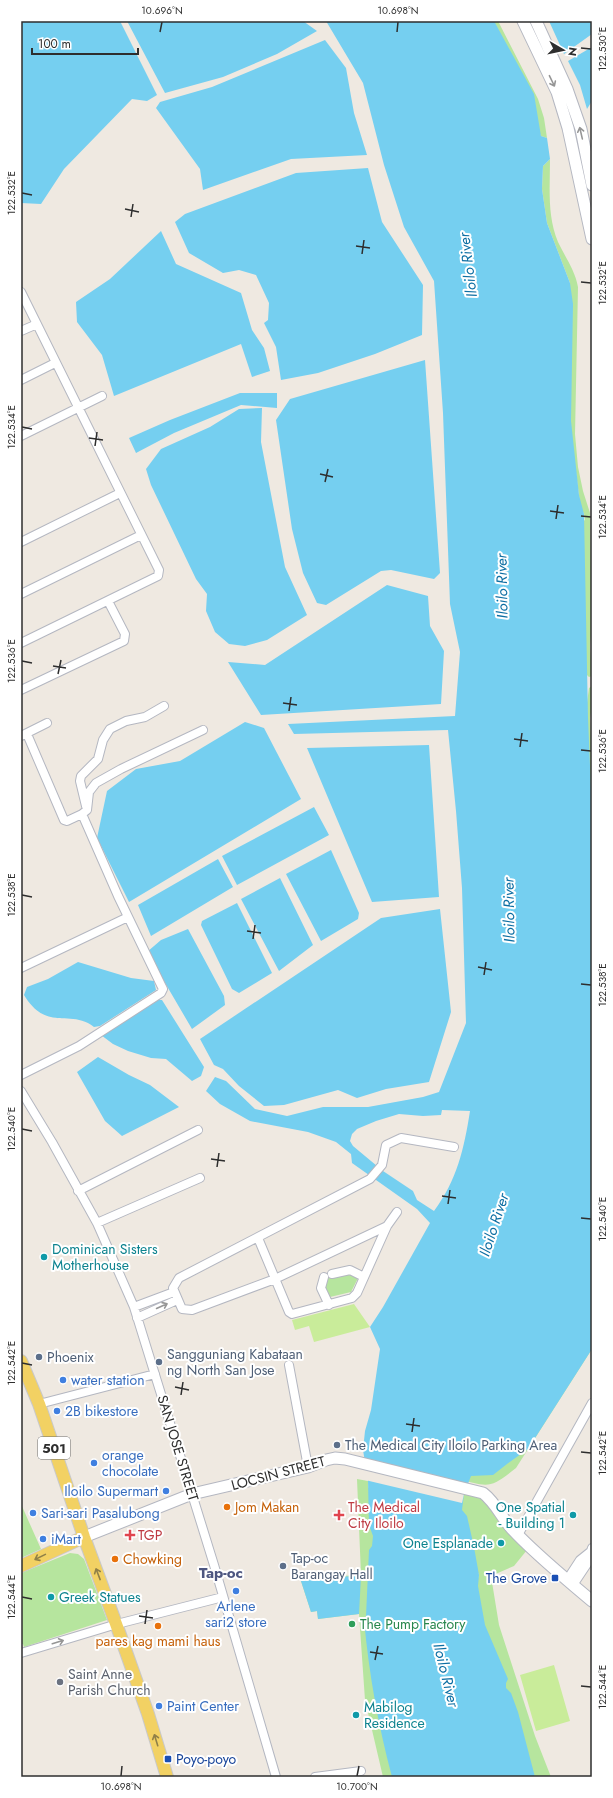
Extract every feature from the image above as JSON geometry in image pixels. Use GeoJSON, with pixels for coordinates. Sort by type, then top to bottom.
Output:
{"type":"FeatureCollection","features":[{"type":"Feature","properties":{"kind":"main road"},"geometry":{"type":"LineString","coordinates":[[523,21],[557,92],[564,114],[578,169],[592,239]]}},
{"type":"Feature","properties":{"kind":"main road"},"geometry":{"type":"LineString","coordinates":[[536,21],[567,89],[581,129],[592,185]]}},
{"type":"Feature","properties":{"kind":"main road","name":"501"},"geometry":{"type":"LineString","coordinates":[[21,1361],[39,1404],[84,1537],[148,1714],[167,1777]]}},
{"type":"Feature","properties":{"kind":"main road","name":"LOCSIN STREET"},"geometry":{"type":"LineString","coordinates":[[84,1537],[192,1494],[308,1468],[335,1458],[356,1461],[478,1491],[494,1502],[510,1527],[518,1535]]}},
{"type":"Feature","properties":{"kind":"main road"},"geometry":{"type":"LineString","coordinates":[[518,1535],[570,1583],[592,1601]]}},
{"type":"Feature","properties":{"kind":"main road"},"geometry":{"type":"LineString","coordinates":[[21,1566],[84,1537]]}},
{"type":"Feature","properties":{"kind":"street"},"geometry":{"type":"LineString","coordinates":[[21,292],[159,570],[158,576],[21,644]]}},
{"type":"Feature","properties":{"kind":"street"},"geometry":{"type":"LineString","coordinates":[[21,331],[37,324]]}},
{"type":"Feature","properties":{"kind":"street"},"geometry":{"type":"LineString","coordinates":[[21,380],[55,363]]}},
{"type":"Feature","properties":{"kind":"street"},"geometry":{"type":"LineString","coordinates":[[21,436],[102,396]]}},
{"type":"Feature","properties":{"kind":"street"},"geometry":{"type":"LineString","coordinates":[[21,542],[120,492]]}},
{"type":"Feature","properties":{"kind":"street"},"geometry":{"type":"LineString","coordinates":[[21,594],[141,535]]}},
{"type":"Feature","properties":{"kind":"street"},"geometry":{"type":"LineString","coordinates":[[21,690],[124,641],[125,634],[108,601]]}},
{"type":"Feature","properties":{"kind":"street"},"geometry":{"type":"LineString","coordinates":[[21,1075],[79,1046],[161,993],[163,989],[128,917],[84,812],[80,781],[81,776],[98,758],[103,740],[110,729],[126,721],[145,717],[164,706]]}},
{"type":"Feature","properties":{"kind":"street"},"geometry":{"type":"LineString","coordinates":[[47,722],[24,735],[64,820],[67,821],[84,812],[89,792],[96,783],[121,769],[203,730]]}},
{"type":"Feature","properties":{"kind":"street"},"geometry":{"type":"LineString","coordinates":[[21,968],[128,917]]}},
{"type":"Feature","properties":{"kind":"street","name":"SAN JOSE STREET"},"geometry":{"type":"LineString","coordinates":[[21,1091],[52,1142],[96,1223],[134,1307],[192,1494],[276,1777]]}},
{"type":"Feature","properties":{"kind":"street"},"geometry":{"type":"LineString","coordinates":[[78,1191],[198,1130]]}},
{"type":"Feature","properties":{"kind":"street"},"geometry":{"type":"LineString","coordinates":[[387,1226],[275,1279],[192,1310],[182,1308],[173,1288],[179,1278],[370,1179],[382,1165],[386,1145],[401,1138],[454,1147]]}},
{"type":"Feature","properties":{"kind":"street"},"geometry":{"type":"LineString","coordinates":[[96,1223],[200,1178]]}},
{"type":"Feature","properties":{"kind":"street"},"geometry":{"type":"LineString","coordinates":[[258,1238],[289,1312],[292,1314],[352,1298],[357,1293],[387,1226],[397,1212]]}},
{"type":"Feature","properties":{"kind":"street"},"geometry":{"type":"LineString","coordinates":[[328,1304],[321,1288],[328,1276],[350,1270],[364,1277]]}},
{"type":"Feature","properties":{"kind":"street"},"geometry":{"type":"LineString","coordinates":[[134,1307],[176,1296]]}},
{"type":"Feature","properties":{"kind":"street"},"geometry":{"type":"LineString","coordinates":[[137,1318],[176,1296]]}},
{"type":"Feature","properties":{"kind":"street"},"geometry":{"type":"LineString","coordinates":[[289,1365],[308,1468]]}},
{"type":"Feature","properties":{"kind":"street"},"geometry":{"type":"LineString","coordinates":[[39,1404],[155,1374]]}},
{"type":"Feature","properties":{"kind":"street"},"geometry":{"type":"LineString","coordinates":[[518,1535],[592,1403]]}},
{"type":"Feature","properties":{"kind":"street"},"geometry":{"type":"LineString","coordinates":[[570,1583],[587,1564],[591,1550]]}},
{"type":"Feature","properties":{"kind":"street"},"geometry":{"type":"LineString","coordinates":[[21,1653],[116,1624],[223,1597]]}},
{"type":"Feature","properties":{"kind":"street"},"geometry":{"type":"LineString","coordinates":[[315,1777],[361,1771]]}},
{"type":"Feature","properties":{"kind":"green space"},"geometry":{"type":"Polygon","coordinates":[[[491,21],[498,21],[538,99],[544,118],[547,138],[541,136],[491,21]]]}},
{"type":"Feature","properties":{"kind":"green space"},"geometry":{"type":"Polygon","coordinates":[[[550,159],[550,201],[554,232],[572,269],[578,287],[575,434],[578,467],[583,491],[590,513],[592,624],[590,646],[592,676],[589,677],[584,672],[578,524],[585,520],[584,513],[581,511],[571,435],[570,283],[547,223],[542,189],[543,166],[550,159]]]}},
{"type":"Feature","properties":{"kind":"green space"},"geometry":{"type":"Polygon","coordinates":[[[592,686],[592,706],[590,718],[592,759],[592,905],[587,703],[589,688],[592,686]]]}},
{"type":"Feature","properties":{"kind":"green space"},"geometry":{"type":"Polygon","coordinates":[[[346,1272],[358,1278],[351,1292],[330,1297],[324,1291],[326,1279],[346,1272]]]}},
{"type":"Feature","properties":{"kind":"green space"},"geometry":{"type":"Polygon","coordinates":[[[354,1304],[370,1327],[314,1342],[309,1326],[295,1330],[292,1320],[354,1304]]]}},
{"type":"Feature","properties":{"kind":"green space"},"geometry":{"type":"Polygon","coordinates":[[[592,1349],[516,1468],[500,1480],[489,1484],[476,1484],[458,1479],[592,1349]]]}},
{"type":"Feature","properties":{"kind":"green space"},"geometry":{"type":"Polygon","coordinates":[[[357,1479],[368,1481],[368,1487],[373,1492],[400,1777],[383,1777],[365,1700],[359,1614],[318,1619],[317,1611],[311,1612],[300,1578],[361,1575],[357,1479]]]}},
{"type":"Feature","properties":{"kind":"green space"},"geometry":{"type":"Polygon","coordinates":[[[464,1494],[483,1499],[527,1550],[514,1566],[491,1576],[499,1625],[535,1736],[551,1777],[535,1777],[485,1646],[477,1581],[479,1575],[450,1507],[464,1494]]]}},
{"type":"Feature","properties":{"kind":"green space"},"geometry":{"type":"Polygon","coordinates":[[[21,1504],[41,1549],[21,1558],[21,1504]]]}},
{"type":"Feature","properties":{"kind":"green space"},"geometry":{"type":"Polygon","coordinates":[[[70,1553],[78,1554],[84,1559],[107,1620],[24,1647],[23,1644],[21,1644],[21,1573],[70,1553]]]}},
{"type":"Feature","properties":{"kind":"green space"},"geometry":{"type":"Polygon","coordinates":[[[554,1665],[570,1721],[536,1731],[520,1675],[554,1665]]]}},
{"type":"Feature","properties":{"kind":"water"},"geometry":{"type":"Polygon","coordinates":[[[21,21],[120,21],[157,95],[147,101],[132,99],[64,169],[41,204],[21,203],[21,21]]]}},
{"type":"Feature","properties":{"kind":"water"},"geometry":{"type":"Polygon","coordinates":[[[127,21],[303,21],[317,31],[277,54],[223,77],[165,93],[127,21]]]}},
{"type":"Feature","properties":{"kind":"water","name":"Iloilo River"},"geometry":{"type":"Polygon","coordinates":[[[326,21],[494,21],[534,94],[541,136],[547,138],[550,159],[543,166],[542,189],[547,223],[570,283],[573,304],[571,421],[579,495],[584,514],[588,718],[592,813],[592,1349],[528,1449],[493,1475],[471,1476],[464,1494],[462,1510],[467,1516],[474,1547],[479,1575],[478,1586],[485,1625],[508,1679],[506,1688],[511,1693],[518,1712],[535,1777],[392,1777],[382,1738],[364,1620],[366,1616],[369,1550],[372,1546],[373,1536],[369,1525],[368,1481],[363,1450],[365,1431],[371,1410],[380,1349],[370,1327],[383,1307],[430,1223],[417,1209],[352,1163],[351,1154],[336,1142],[308,1132],[250,1121],[220,1104],[206,1091],[215,1077],[226,1081],[255,1109],[287,1116],[323,1107],[368,1107],[423,1097],[439,1092],[466,1023],[462,888],[448,730],[294,734],[288,724],[455,716],[460,652],[450,604],[443,413],[434,281],[404,227],[384,165],[363,83],[326,21]],[[442,1110],[441,1115],[423,1116],[399,1114],[357,1129],[352,1134],[350,1141],[353,1146],[383,1171],[413,1191],[417,1200],[434,1211],[454,1176],[462,1151],[470,1111],[442,1110]]]}},
{"type":"Feature","properties":{"kind":"water"},"geometry":{"type":"Polygon","coordinates":[[[549,21],[592,21],[592,34],[564,54],[549,21]]]}},
{"type":"Feature","properties":{"kind":"water"},"geometry":{"type":"Polygon","coordinates":[[[325,40],[346,68],[354,113],[367,155],[291,159],[203,190],[200,169],[156,108],[160,102],[212,87],[325,40]]]}},
{"type":"Feature","properties":{"kind":"water"},"geometry":{"type":"Polygon","coordinates":[[[592,47],[592,101],[587,109],[580,85],[568,61],[592,47]]]}},
{"type":"Feature","properties":{"kind":"water"},"geometry":{"type":"Polygon","coordinates":[[[368,168],[382,222],[423,285],[422,335],[375,354],[318,373],[281,380],[276,347],[264,323],[268,320],[269,303],[256,275],[239,270],[223,273],[189,253],[175,222],[185,214],[296,173],[368,168]]]}},
{"type":"Feature","properties":{"kind":"water"},"geometry":{"type":"Polygon","coordinates":[[[161,231],[176,264],[241,293],[252,330],[264,348],[270,371],[252,377],[241,344],[114,396],[102,355],[77,322],[76,302],[110,279],[161,231]]]}},
{"type":"Feature","properties":{"kind":"water"},"geometry":{"type":"Polygon","coordinates":[[[425,360],[440,573],[434,579],[391,570],[381,571],[326,605],[317,603],[303,573],[292,529],[276,420],[290,399],[425,360]]]}},
{"type":"Feature","properties":{"kind":"water"},"geometry":{"type":"Polygon","coordinates":[[[240,393],[277,393],[277,408],[241,405],[174,433],[136,453],[129,438],[170,420],[240,393]]]}},
{"type":"Feature","properties":{"kind":"water"},"geometry":{"type":"Polygon","coordinates":[[[262,408],[261,442],[285,567],[307,615],[267,640],[245,646],[229,644],[215,632],[206,611],[207,594],[196,579],[151,485],[146,469],[161,449],[210,427],[239,409],[262,408]]]}},
{"type":"Feature","properties":{"kind":"water"},"geometry":{"type":"Polygon","coordinates":[[[387,585],[428,596],[430,626],[444,651],[441,704],[261,715],[228,662],[265,665],[387,585]]]}},
{"type":"Feature","properties":{"kind":"water"},"geometry":{"type":"Polygon","coordinates":[[[245,722],[264,728],[301,799],[129,902],[97,838],[107,791],[136,769],[180,761],[245,722]]]}},
{"type":"Feature","properties":{"kind":"water"},"geometry":{"type":"Polygon","coordinates":[[[429,745],[439,897],[372,902],[307,748],[429,745]]]}},
{"type":"Feature","properties":{"kind":"water"},"geometry":{"type":"Polygon","coordinates":[[[314,807],[329,835],[237,885],[222,856],[314,807]]]}},
{"type":"Feature","properties":{"kind":"water"},"geometry":{"type":"Polygon","coordinates":[[[331,850],[359,913],[358,919],[321,941],[286,874],[331,850]]]}},
{"type":"Feature","properties":{"kind":"water"},"geometry":{"type":"Polygon","coordinates":[[[218,859],[233,887],[151,936],[138,905],[218,859]]]}},
{"type":"Feature","properties":{"kind":"water"},"geometry":{"type":"Polygon","coordinates":[[[280,878],[313,945],[279,971],[241,899],[280,878]]]}},
{"type":"Feature","properties":{"kind":"water"},"geometry":{"type":"Polygon","coordinates":[[[237,903],[272,973],[239,993],[232,989],[201,925],[202,921],[237,903]]]}},
{"type":"Feature","properties":{"kind":"water"},"geometry":{"type":"Polygon","coordinates":[[[440,909],[451,1012],[429,1082],[386,1089],[357,1098],[338,1090],[284,1105],[264,1106],[239,1086],[223,1069],[214,1065],[200,1039],[381,918],[440,909]]]}},
{"type":"Feature","properties":{"kind":"water"},"geometry":{"type":"Polygon","coordinates":[[[188,929],[224,996],[225,1005],[192,1029],[147,952],[161,940],[188,929]]]}},
{"type":"Feature","properties":{"kind":"water"},"geometry":{"type":"Polygon","coordinates":[[[78,962],[131,978],[154,981],[156,990],[100,1026],[94,1027],[76,1019],[50,1017],[33,1007],[24,995],[27,987],[48,979],[78,962]]]}},
{"type":"Feature","properties":{"kind":"water"},"geometry":{"type":"Polygon","coordinates":[[[155,1000],[162,1000],[204,1067],[201,1076],[192,1081],[166,1059],[151,1058],[128,1051],[113,1044],[101,1035],[155,1000]]]}},
{"type":"Feature","properties":{"kind":"water"},"geometry":{"type":"Polygon","coordinates":[[[98,1057],[150,1085],[179,1107],[122,1136],[105,1121],[77,1072],[98,1057]]]}},
{"type":"Feature","properties":{"kind":"water"},"geometry":{"type":"Polygon","coordinates":[[[361,1576],[359,1614],[318,1619],[317,1611],[311,1612],[300,1578],[361,1576]]]}},
{"type":"Feature","properties":{"kind":"pier"},"geometry":{"type":"Polygon","coordinates":[[[366,1470],[464,1494],[462,1503],[365,1480],[366,1470]]]}},
{"type":"Feature","properties":{"kind":"place","name":"Dominican Sisters Motherhouse"},"geometry":{"type":"Point","coordinates":[44,1257]}},
{"type":"Feature","properties":{"kind":"place","name":"Phoenix"},"geometry":{"type":"Point","coordinates":[39,1357]}},
{"type":"Feature","properties":{"kind":"place","name":"Sangguniang Kabataan ng North San Jose"},"geometry":{"type":"Point","coordinates":[159,1362]}},
{"type":"Feature","properties":{"kind":"place","name":"water station"},"geometry":{"type":"Point","coordinates":[63,1380]}},
{"type":"Feature","properties":{"kind":"place","name":"2B bikestore"},"geometry":{"type":"Point","coordinates":[57,1411]}},
{"type":"Feature","properties":{"kind":"place","name":"The Medical City Iloilo Parking Area"},"geometry":{"type":"Point","coordinates":[337,1445]}},
{"type":"Feature","properties":{"kind":"place","name":"orange chocolate"},"geometry":{"type":"Point","coordinates":[94,1463]}},
{"type":"Feature","properties":{"kind":"place","name":"Iloilo Supermart"},"geometry":{"type":"Point","coordinates":[166,1491]}},
{"type":"Feature","properties":{"kind":"place","name":"Jom Makan"},"geometry":{"type":"Point","coordinates":[227,1507]}},
{"type":"Feature","properties":{"kind":"place","name":"Sari-sari Pasalubong"},"geometry":{"type":"Point","coordinates":[33,1513]}},
{"type":"Feature","properties":{"kind":"place","name":"The Medical City Iloilo"},"geometry":{"type":"Point","coordinates":[339,1515]}},
{"type":"Feature","properties":{"kind":"place","name":"One Spatial - Building 1"},"geometry":{"type":"Point","coordinates":[573,1515]}},
{"type":"Feature","properties":{"kind":"place","name":"TGP"},"geometry":{"type":"Point","coordinates":[130,1535]}},
{"type":"Feature","properties":{"kind":"place","name":"iMart"},"geometry":{"type":"Point","coordinates":[43,1539]}},
{"type":"Feature","properties":{"kind":"place","name":"One Esplanade"},"geometry":{"type":"Point","coordinates":[501,1543]}},
{"type":"Feature","properties":{"kind":"place","name":"Chowking"},"geometry":{"type":"Point","coordinates":[115,1559]}},
{"type":"Feature","properties":{"kind":"place","name":"Tap-oc Barangay Hall"},"geometry":{"type":"Point","coordinates":[283,1566]}},
{"type":"Feature","properties":{"kind":"place","name":"The Grove"},"geometry":{"type":"Point","coordinates":[555,1578]}},
{"type":"Feature","properties":{"kind":"place","name":"Arlene sari2 store"},"geometry":{"type":"Point","coordinates":[236,1591]}},
{"type":"Feature","properties":{"kind":"place","name":"Greek Statues"},"geometry":{"type":"Point","coordinates":[51,1597]}},
{"type":"Feature","properties":{"kind":"place","name":"The Pump Factory"},"geometry":{"type":"Point","coordinates":[352,1624]}},
{"type":"Feature","properties":{"kind":"place","name":"pares kag mami haus"},"geometry":{"type":"Point","coordinates":[158,1626]}},
{"type":"Feature","properties":{"kind":"place","name":"Saint Anne Parish Church"},"geometry":{"type":"Point","coordinates":[60,1682]}},
{"type":"Feature","properties":{"kind":"place","name":"Paint Center"},"geometry":{"type":"Point","coordinates":[159,1706]}},
{"type":"Feature","properties":{"kind":"place","name":"Mabilog Residence"},"geometry":{"type":"Point","coordinates":[356,1715]}},
{"type":"Feature","properties":{"kind":"place","name":"Poyo-poyo"},"geometry":{"type":"Point","coordinates":[168,1759]}},
{"type":"Feature","properties":{"kind":"district","name":"Tap-oc"},"geometry":{"type":"Point","coordinates":[221,1573]}}]}
